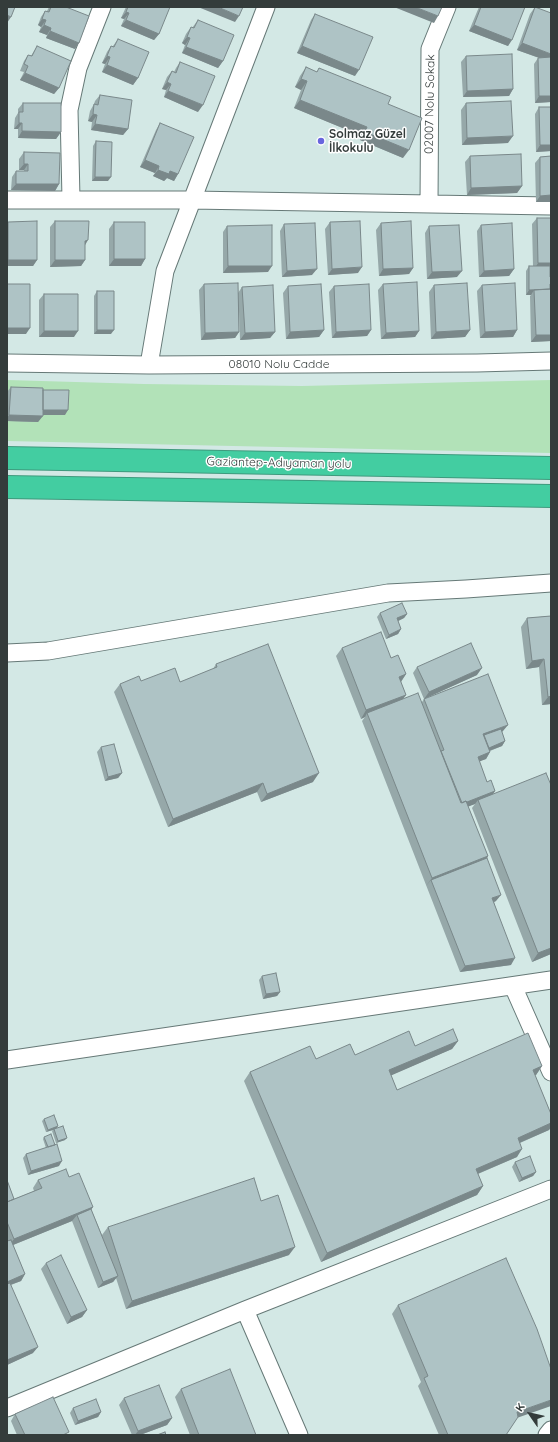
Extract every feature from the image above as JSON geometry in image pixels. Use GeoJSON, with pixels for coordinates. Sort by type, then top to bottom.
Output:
{"type":"FeatureCollection","features":[{"type":"Feature","properties":{"kind":"highway","name":"Gaziantep-Adıyaman yolu"},"geometry":{"type":"LineString","coordinates":[[7,458],[551,468]]}},
{"type":"Feature","properties":{"kind":"highway"},"geometry":{"type":"LineString","coordinates":[[7,487],[551,496]]}},
{"type":"Feature","properties":{"kind":"street"},"geometry":{"type":"LineString","coordinates":[[71,199],[69,110],[78,68],[102,7]]}},
{"type":"Feature","properties":{"kind":"street"},"geometry":{"type":"LineString","coordinates":[[149,365],[164,271],[266,7]]}},
{"type":"Feature","properties":{"kind":"street","name":"02007 Nolu Sokak"},"geometry":{"type":"LineString","coordinates":[[429,204],[430,49],[447,7]]}},
{"type":"Feature","properties":{"kind":"street"},"geometry":{"type":"LineString","coordinates":[[7,200],[191,200],[551,206]]}},
{"type":"Feature","properties":{"kind":"street","name":"08010 Nolu Cadde"},"geometry":{"type":"LineString","coordinates":[[7,363],[149,365],[551,361]]}},
{"type":"Feature","properties":{"kind":"street"},"geometry":{"type":"LineString","coordinates":[[7,653],[48,651],[388,593],[466,589],[551,582]]}},
{"type":"Feature","properties":{"kind":"street"},"geometry":{"type":"LineString","coordinates":[[7,1060],[551,980]]}},
{"type":"Feature","properties":{"kind":"street"},"geometry":{"type":"LineString","coordinates":[[512,986],[551,1072]]}},
{"type":"Feature","properties":{"kind":"street"},"geometry":{"type":"LineString","coordinates":[[7,1408],[246,1310],[551,1190]]}},
{"type":"Feature","properties":{"kind":"street"},"geometry":{"type":"LineString","coordinates":[[246,1310],[299,1435]]}},
{"type":"Feature","properties":{"kind":"street"},"geometry":{"type":"LineString","coordinates":[[547,1435],[551,1430]]}},
{"type":"Feature","properties":{"kind":"green space"},"geometry":{"type":"Polygon","coordinates":[[[7,380],[144,384],[302,386],[551,380],[551,453],[7,441],[7,380]]]}},
{"type":"Feature","properties":{"kind":"building"},"geometry":{"type":"Polygon","coordinates":[[[7,7],[15,7],[11,17],[7,15],[7,7]]]}},
{"type":"Feature","properties":{"kind":"building"},"geometry":{"type":"Polygon","coordinates":[[[51,7],[66,7],[89,16],[79,43],[50,31],[51,28],[44,25],[46,20],[42,19],[45,11],[49,12],[51,7]]]}},
{"type":"Feature","properties":{"kind":"building"},"geometry":{"type":"Polygon","coordinates":[[[128,7],[170,7],[159,34],[126,20],[129,13],[126,12],[128,7]]]}},
{"type":"Feature","properties":{"kind":"building"},"geometry":{"type":"Polygon","coordinates":[[[218,7],[243,7],[239,16],[218,7]]]}},
{"type":"Feature","properties":{"kind":"building"},"geometry":{"type":"Polygon","coordinates":[[[415,7],[442,7],[438,16],[415,7]]]}},
{"type":"Feature","properties":{"kind":"building"},"geometry":{"type":"Polygon","coordinates":[[[481,7],[525,7],[512,40],[474,25],[481,7]]]}},
{"type":"Feature","properties":{"kind":"building"},"geometry":{"type":"Polygon","coordinates":[[[535,7],[551,13],[551,54],[522,43],[535,7]]]}},
{"type":"Feature","properties":{"kind":"building"},"geometry":{"type":"Polygon","coordinates":[[[315,14],[373,37],[359,70],[302,46],[315,14]]]}},
{"type":"Feature","properties":{"kind":"building"},"geometry":{"type":"Polygon","coordinates":[[[198,20],[234,35],[223,61],[186,47],[190,38],[187,37],[191,27],[194,28],[198,20]]]}},
{"type":"Feature","properties":{"kind":"building"},"geometry":{"type":"Polygon","coordinates":[[[118,39],[149,52],[138,78],[107,65],[110,57],[107,56],[111,46],[114,47],[118,39]]]}},
{"type":"Feature","properties":{"kind":"building"},"geometry":{"type":"Polygon","coordinates":[[[37,46],[71,61],[59,88],[25,73],[28,66],[24,64],[28,55],[32,56],[37,46]]]}},
{"type":"Feature","properties":{"kind":"building"},"geometry":{"type":"Polygon","coordinates":[[[512,54],[513,89],[467,91],[466,56],[512,54]]]}},
{"type":"Feature","properties":{"kind":"building"},"geometry":{"type":"Polygon","coordinates":[[[551,57],[551,96],[539,96],[538,58],[551,57]]]}},
{"type":"Feature","properties":{"kind":"building"},"geometry":{"type":"Polygon","coordinates":[[[180,62],[215,76],[203,105],[168,91],[171,84],[167,82],[172,71],[176,73],[180,62]]]}},
{"type":"Feature","properties":{"kind":"building"},"geometry":{"type":"Polygon","coordinates":[[[306,67],[317,72],[319,68],[391,97],[388,104],[422,118],[409,150],[365,132],[367,127],[300,100],[307,81],[301,79],[306,67]]]}},
{"type":"Feature","properties":{"kind":"building"},"geometry":{"type":"Polygon","coordinates":[[[100,95],[132,100],[128,129],[95,124],[97,115],[93,114],[94,104],[98,105],[100,95]]]}},
{"type":"Feature","properties":{"kind":"building"},"geometry":{"type":"Polygon","coordinates":[[[511,101],[513,136],[467,138],[466,103],[511,101]]]}},
{"type":"Feature","properties":{"kind":"building"},"geometry":{"type":"Polygon","coordinates":[[[23,103],[61,103],[61,132],[22,131],[22,123],[19,123],[19,112],[23,112],[23,103]]]}},
{"type":"Feature","properties":{"kind":"building"},"geometry":{"type":"Polygon","coordinates":[[[539,107],[551,107],[551,145],[540,145],[539,107]]]}},
{"type":"Feature","properties":{"kind":"building"},"geometry":{"type":"Polygon","coordinates":[[[160,123],[194,137],[178,174],[170,171],[169,174],[158,170],[159,166],[145,160],[160,123]]]}},
{"type":"Feature","properties":{"kind":"building"},"geometry":{"type":"Polygon","coordinates":[[[96,141],[112,142],[111,177],[95,177],[96,141]]]}},
{"type":"Feature","properties":{"kind":"building"},"geometry":{"type":"Polygon","coordinates":[[[24,152],[60,153],[59,184],[16,184],[16,171],[28,171],[28,164],[24,164],[24,152]]]}},
{"type":"Feature","properties":{"kind":"building"},"geometry":{"type":"Polygon","coordinates":[[[521,154],[522,186],[471,188],[470,156],[521,154]]]}},
{"type":"Feature","properties":{"kind":"building"},"geometry":{"type":"Polygon","coordinates":[[[551,156],[551,195],[540,196],[540,157],[551,156]]]}},
{"type":"Feature","properties":{"kind":"building"},"geometry":{"type":"Polygon","coordinates":[[[537,218],[551,218],[551,263],[538,263],[537,218]]]}},
{"type":"Feature","properties":{"kind":"building"},"geometry":{"type":"Polygon","coordinates":[[[37,221],[37,260],[8,260],[8,222],[37,221]]]}},
{"type":"Feature","properties":{"kind":"building"},"geometry":{"type":"Polygon","coordinates":[[[55,221],[89,221],[88,240],[85,241],[85,260],[55,260],[55,221]]]}},
{"type":"Feature","properties":{"kind":"building"},"geometry":{"type":"Polygon","coordinates":[[[360,221],[362,267],[332,269],[330,222],[360,221]]]}},
{"type":"Feature","properties":{"kind":"building"},"geometry":{"type":"Polygon","coordinates":[[[411,221],[413,268],[383,269],[381,223],[411,221]]]}},
{"type":"Feature","properties":{"kind":"building"},"geometry":{"type":"Polygon","coordinates":[[[114,222],[145,222],[145,259],[114,259],[114,222]]]}},
{"type":"Feature","properties":{"kind":"building"},"geometry":{"type":"Polygon","coordinates":[[[315,223],[317,269],[287,271],[284,224],[315,223]]]}},
{"type":"Feature","properties":{"kind":"building"},"geometry":{"type":"Polygon","coordinates":[[[512,223],[514,269],[484,271],[481,225],[512,223]]]}},
{"type":"Feature","properties":{"kind":"building"},"geometry":{"type":"Polygon","coordinates":[[[272,225],[272,266],[228,266],[227,226],[272,225]]]}},
{"type":"Feature","properties":{"kind":"building"},"geometry":{"type":"Polygon","coordinates":[[[459,225],[462,271],[432,272],[429,226],[459,225]]]}},
{"type":"Feature","properties":{"kind":"building"},"geometry":{"type":"Polygon","coordinates":[[[529,266],[550,266],[550,289],[529,290],[529,266]]]}},
{"type":"Feature","properties":{"kind":"building"},"geometry":{"type":"Polygon","coordinates":[[[417,282],[419,331],[386,333],[383,284],[417,282]]]}},
{"type":"Feature","properties":{"kind":"building"},"geometry":{"type":"Polygon","coordinates":[[[238,283],[239,332],[205,333],[204,284],[238,283]]]}},
{"type":"Feature","properties":{"kind":"building"},"geometry":{"type":"Polygon","coordinates":[[[467,283],[470,330],[436,332],[434,285],[467,283]]]}},
{"type":"Feature","properties":{"kind":"building"},"geometry":{"type":"Polygon","coordinates":[[[515,283],[517,330],[485,332],[482,285],[515,283]]]}},
{"type":"Feature","properties":{"kind":"building"},"geometry":{"type":"Polygon","coordinates":[[[7,284],[30,284],[30,328],[7,328],[7,284]]]}},
{"type":"Feature","properties":{"kind":"building"},"geometry":{"type":"Polygon","coordinates":[[[321,284],[324,330],[290,332],[288,286],[321,284]]]}},
{"type":"Feature","properties":{"kind":"building"},"geometry":{"type":"Polygon","coordinates":[[[369,284],[371,330],[336,332],[334,286],[369,284]]]}},
{"type":"Feature","properties":{"kind":"building"},"geometry":{"type":"Polygon","coordinates":[[[273,285],[275,332],[245,333],[242,287],[273,285]]]}},
{"type":"Feature","properties":{"kind":"building"},"geometry":{"type":"Polygon","coordinates":[[[551,289],[551,335],[536,335],[534,290],[551,289]]]}},
{"type":"Feature","properties":{"kind":"building"},"geometry":{"type":"Polygon","coordinates":[[[97,291],[114,291],[114,330],[97,330],[97,291]]]}},
{"type":"Feature","properties":{"kind":"building"},"geometry":{"type":"Polygon","coordinates":[[[44,294],[78,294],[78,331],[44,331],[44,294]]]}},
{"type":"Feature","properties":{"kind":"building"},"geometry":{"type":"Polygon","coordinates":[[[11,387],[43,388],[43,416],[9,415],[11,387]]]}},
{"type":"Feature","properties":{"kind":"building"},"geometry":{"type":"Polygon","coordinates":[[[43,390],[69,390],[68,410],[43,410],[43,390]]]}},
{"type":"Feature","properties":{"kind":"building"},"geometry":{"type":"Polygon","coordinates":[[[402,603],[407,614],[397,618],[401,629],[389,635],[380,613],[402,603]]]}},
{"type":"Feature","properties":{"kind":"building"},"geometry":{"type":"Polygon","coordinates":[[[551,616],[551,696],[548,697],[544,659],[532,661],[527,618],[551,616]]]}},
{"type":"Feature","properties":{"kind":"building"},"geometry":{"type":"Polygon","coordinates":[[[381,632],[391,658],[398,655],[406,674],[399,677],[406,695],[366,710],[342,648],[381,632]]]}},
{"type":"Feature","properties":{"kind":"building"},"geometry":{"type":"Polygon","coordinates":[[[471,643],[482,668],[429,692],[417,667],[471,643]]]}},
{"type":"Feature","properties":{"kind":"building"},"geometry":{"type":"Polygon","coordinates":[[[268,644],[319,773],[267,794],[263,783],[173,819],[120,684],[139,676],[141,681],[175,668],[180,682],[217,667],[216,664],[268,644]]]}},
{"type":"Feature","properties":{"kind":"building"},"geometry":{"type":"Polygon","coordinates":[[[488,674],[508,725],[483,734],[490,752],[478,757],[487,782],[491,780],[495,791],[462,803],[441,751],[444,750],[424,699],[488,674]]]}},
{"type":"Feature","properties":{"kind":"building"},"geometry":{"type":"Polygon","coordinates":[[[418,693],[461,803],[466,801],[488,856],[432,878],[367,713],[418,693]]]}},
{"type":"Feature","properties":{"kind":"building"},"geometry":{"type":"Polygon","coordinates":[[[501,729],[505,741],[489,748],[484,735],[501,729]]]}},
{"type":"Feature","properties":{"kind":"building"},"geometry":{"type":"Polygon","coordinates":[[[114,744],[122,773],[108,777],[101,747],[114,744]]]}},
{"type":"Feature","properties":{"kind":"building"},"geometry":{"type":"Polygon","coordinates":[[[546,773],[551,785],[551,948],[538,953],[478,800],[546,773]]]}},
{"type":"Feature","properties":{"kind":"building"},"geometry":{"type":"Polygon","coordinates":[[[487,858],[501,895],[492,898],[515,958],[465,966],[431,880],[487,858]]]}},
{"type":"Feature","properties":{"kind":"building"},"geometry":{"type":"Polygon","coordinates":[[[276,973],[280,992],[266,994],[262,976],[276,973]]]}},
{"type":"Feature","properties":{"kind":"building"},"geometry":{"type":"Polygon","coordinates":[[[453,1029],[458,1041],[389,1070],[397,1090],[528,1033],[542,1066],[533,1070],[551,1114],[551,1123],[518,1138],[522,1149],[476,1169],[483,1186],[327,1253],[250,1072],[310,1046],[316,1059],[350,1044],[355,1055],[409,1031],[415,1046],[453,1029]]]}},
{"type":"Feature","properties":{"kind":"building"},"geometry":{"type":"Polygon","coordinates":[[[54,1115],[58,1126],[48,1130],[44,1119],[54,1115]]]}},
{"type":"Feature","properties":{"kind":"building"},"geometry":{"type":"Polygon","coordinates":[[[63,1126],[67,1138],[58,1141],[54,1129],[63,1126]]]}},
{"type":"Feature","properties":{"kind":"building"},"geometry":{"type":"Polygon","coordinates":[[[51,1134],[55,1145],[48,1147],[44,1137],[51,1134]]]}},
{"type":"Feature","properties":{"kind":"building"},"geometry":{"type":"Polygon","coordinates":[[[57,1144],[62,1161],[31,1171],[26,1154],[57,1144]]]}},
{"type":"Feature","properties":{"kind":"building"},"geometry":{"type":"Polygon","coordinates":[[[530,1156],[536,1172],[522,1178],[515,1162],[530,1156]]]}},
{"type":"Feature","properties":{"kind":"building"},"geometry":{"type":"Polygon","coordinates":[[[66,1169],[69,1177],[79,1173],[93,1207],[14,1239],[7,1222],[7,1202],[42,1188],[38,1180],[66,1169]]]}},
{"type":"Feature","properties":{"kind":"building"},"geometry":{"type":"Polygon","coordinates":[[[254,1178],[261,1201],[278,1195],[295,1247],[132,1301],[108,1227],[254,1178]]]}},
{"type":"Feature","properties":{"kind":"building"},"geometry":{"type":"Polygon","coordinates":[[[7,1180],[14,1199],[7,1202],[7,1180]]]}},
{"type":"Feature","properties":{"kind":"building"},"geometry":{"type":"Polygon","coordinates":[[[91,1209],[118,1276],[103,1282],[77,1215],[91,1209]]]}},
{"type":"Feature","properties":{"kind":"building"},"geometry":{"type":"Polygon","coordinates":[[[11,1240],[25,1274],[7,1282],[7,1241],[11,1240]]]}},
{"type":"Feature","properties":{"kind":"building"},"geometry":{"type":"Polygon","coordinates":[[[61,1255],[87,1310],[71,1317],[46,1263],[61,1255]]]}},
{"type":"Feature","properties":{"kind":"building"},"geometry":{"type":"Polygon","coordinates":[[[506,1258],[537,1329],[551,1369],[551,1400],[517,1412],[518,1417],[506,1435],[448,1435],[424,1378],[428,1376],[398,1305],[506,1258]]]}},
{"type":"Feature","properties":{"kind":"building"},"geometry":{"type":"Polygon","coordinates":[[[10,1283],[38,1347],[7,1360],[7,1284],[10,1283]]]}},
{"type":"Feature","properties":{"kind":"building"},"geometry":{"type":"Polygon","coordinates":[[[230,1369],[256,1435],[199,1435],[181,1389],[230,1369]]]}},
{"type":"Feature","properties":{"kind":"building"},"geometry":{"type":"Polygon","coordinates":[[[159,1385],[172,1418],[138,1431],[124,1398],[159,1385]]]}},
{"type":"Feature","properties":{"kind":"building"},"geometry":{"type":"Polygon","coordinates":[[[53,1397],[69,1432],[63,1435],[25,1435],[15,1414],[53,1397]]]}},
{"type":"Feature","properties":{"kind":"building"},"geometry":{"type":"Polygon","coordinates":[[[96,1399],[101,1412],[78,1421],[73,1408],[96,1399]]]}},
{"type":"Feature","properties":{"kind":"building"},"geometry":{"type":"Polygon","coordinates":[[[165,1432],[166,1435],[157,1435],[165,1432]]]}},
{"type":"Feature","properties":{"kind":"place","name":"Solmaz Güzel İlkokulu"},"geometry":{"type":"Point","coordinates":[321,141]}}]}
